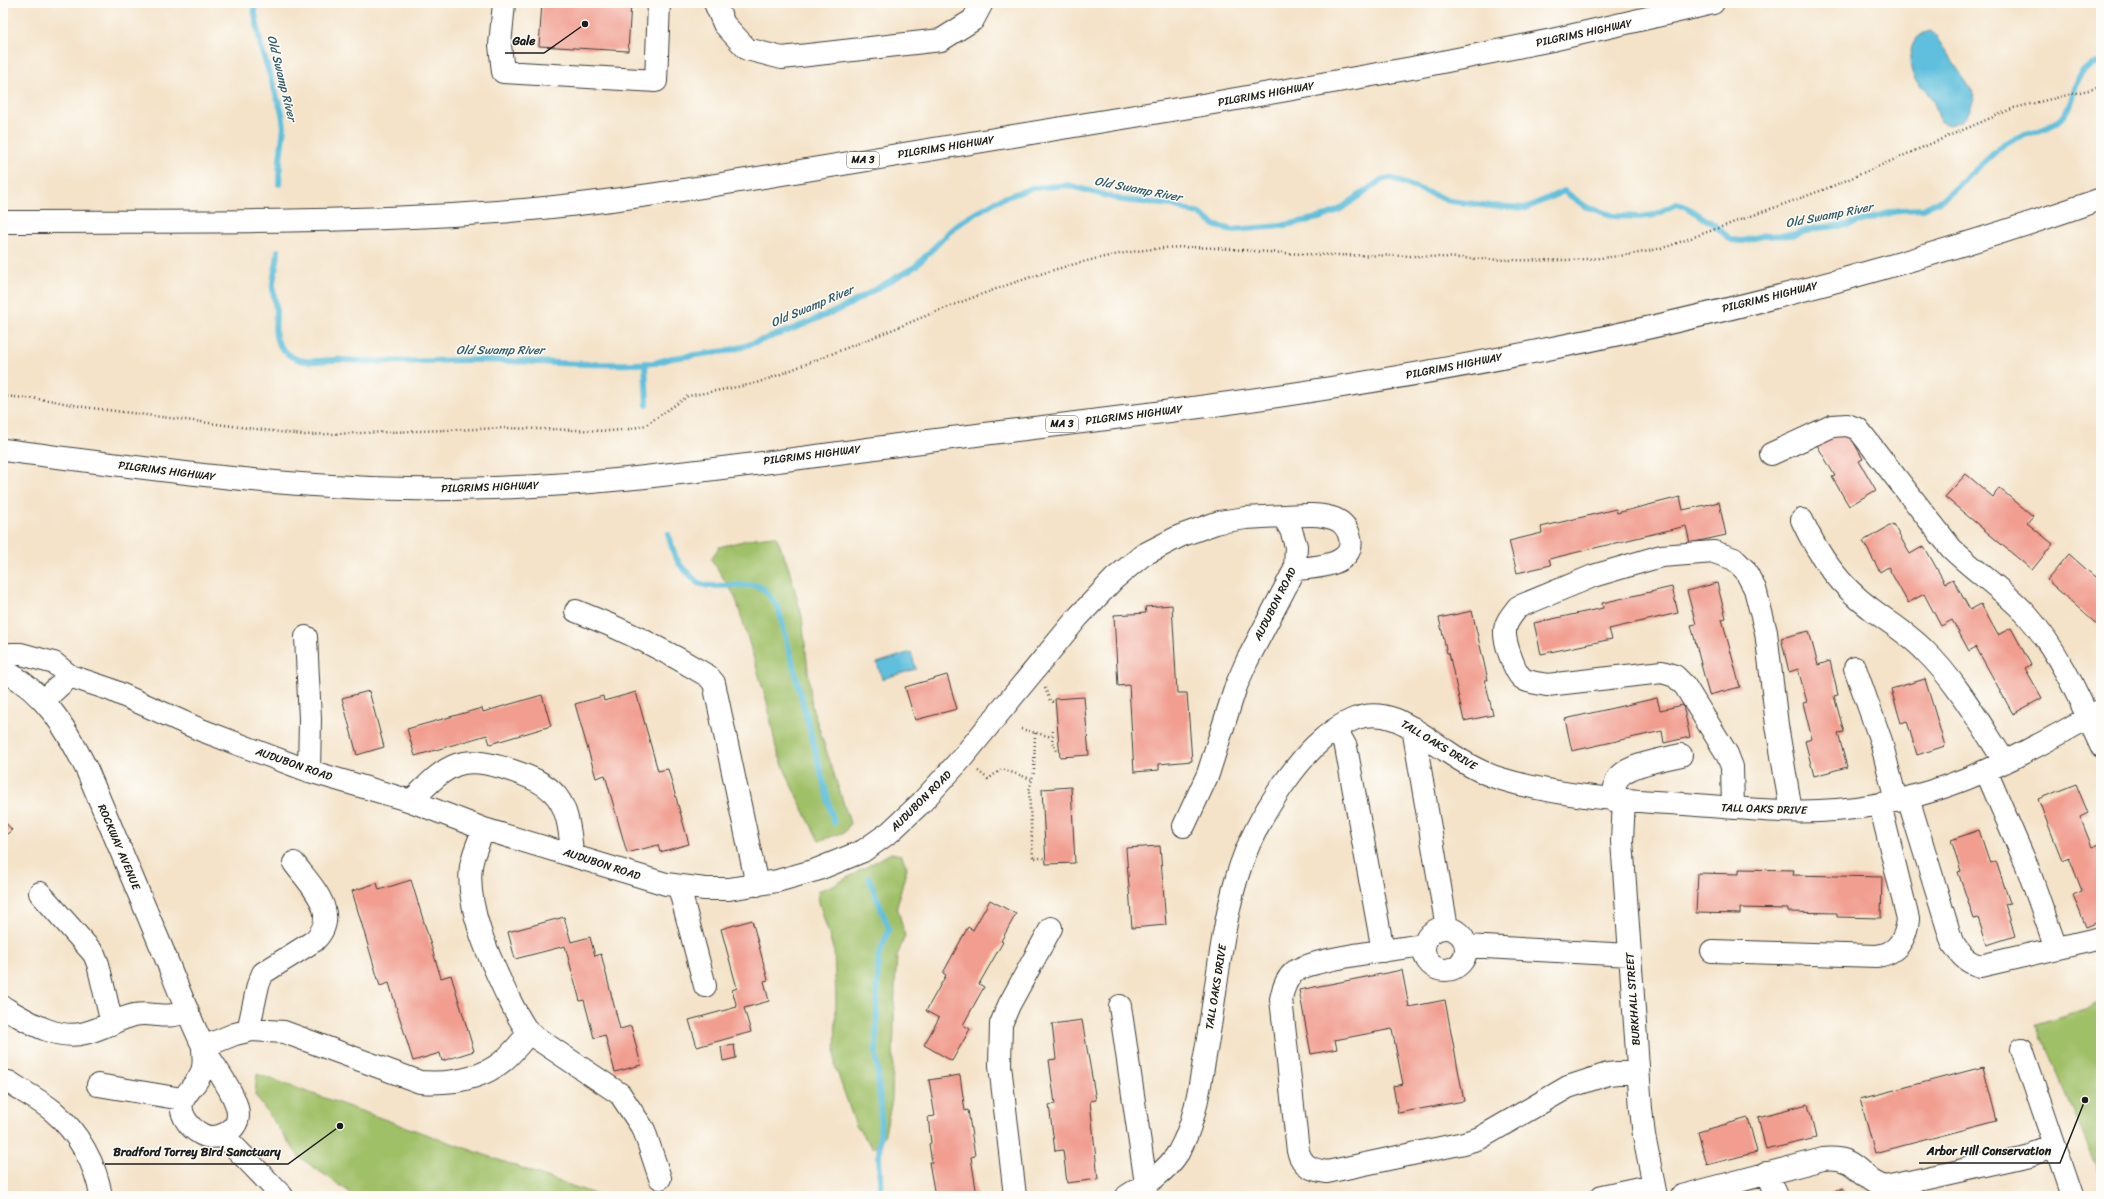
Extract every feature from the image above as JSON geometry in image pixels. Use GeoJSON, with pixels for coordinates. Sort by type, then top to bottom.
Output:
{"type":"FeatureCollection","features":[{"type":"Feature","properties":{"kind":"main road"},"geometry":{"type":"LineString","coordinates":[[504,3],[500,45],[503,72],[656,81],[659,3]]}},
{"type":"Feature","properties":{"kind":"main road"},"geometry":{"type":"LineString","coordinates":[[715,3],[724,24],[747,49],[782,58],[941,40],[972,20],[982,3]]}},
{"type":"Feature","properties":{"kind":"main road","name":"PILGRIMS HIGHWAY"},"geometry":{"type":"LineString","coordinates":[[3,222],[394,218],[499,212],[605,201],[709,186],[1319,84],[1552,40],[1713,3]]}},
{"type":"Feature","properties":{"kind":"main road","name":"PILGRIMS HIGHWAY"},"geometry":{"type":"LineString","coordinates":[[3,450],[201,475],[346,487],[478,489],[570,483],[654,475],[1207,406],[1344,386],[1482,361],[1618,334],[1816,286],[1957,246],[2101,199]]}},
{"type":"Feature","properties":{"kind":"main road"},"geometry":{"type":"LineString","coordinates":[[1771,454],[1832,426],[1847,425],[1858,429],[1869,441],[1951,548],[1965,562],[2004,592],[2026,614],[2044,636],[2075,688],[2095,714],[2101,746]]}},
{"type":"Feature","properties":{"kind":"main road"},"geometry":{"type":"LineString","coordinates":[[1283,516],[1324,516],[1340,522],[1349,533],[1351,542],[1348,551],[1336,562],[1324,566],[1295,569]]}},
{"type":"Feature","properties":{"kind":"main road","name":"AUDUBON ROAD"},"geometry":{"type":"LineString","coordinates":[[3,656],[21,654],[54,663],[70,676],[109,689],[202,730],[309,771],[411,801],[484,829],[572,854],[652,880],[679,886],[721,889],[757,885],[795,877],[853,856],[873,845],[898,825],[922,802],[962,758],[1078,617],[1114,578],[1143,555],[1180,536],[1219,522],[1246,518],[1283,516],[1291,530],[1296,546],[1295,569],[1247,661],[1236,686],[1208,774],[1184,826]]}},
{"type":"Feature","properties":{"kind":"main road"},"geometry":{"type":"LineString","coordinates":[[1802,520],[1812,543],[1833,573],[1849,590],[1910,637],[1940,666],[1996,766],[2027,866],[2056,948]]}},
{"type":"Feature","properties":{"kind":"main road"},"geometry":{"type":"LineString","coordinates":[[1733,808],[1732,767],[1726,754],[1685,686],[1676,676],[1662,672],[1547,685],[1533,683],[1522,678],[1514,668],[1505,631],[1510,617],[1518,607],[1594,576],[1661,556],[1714,552],[1734,559],[1745,570],[1755,589],[1766,632],[1777,726],[1791,811]]}},
{"type":"Feature","properties":{"kind":"main road"},"geometry":{"type":"LineString","coordinates":[[576,611],[618,627],[663,649],[708,676],[714,683],[757,885]]}},
{"type":"Feature","properties":{"kind":"main road"},"geometry":{"type":"LineString","coordinates":[[306,637],[310,719],[309,771]]}},
{"type":"Feature","properties":{"kind":"main road"},"geometry":{"type":"LineString","coordinates":[[1712,951],[1876,956],[1884,955],[1893,951],[1901,943],[1907,933],[1908,918],[1895,801],[1881,741],[1855,668]]}},
{"type":"Feature","properties":{"kind":"main road","name":"ROCKWAY AVENUE"},"geometry":{"type":"LineString","coordinates":[[3,670],[19,680],[43,701],[63,724],[87,770],[203,1047],[232,1095],[237,1108],[238,1116],[233,1128],[223,1135]]}},
{"type":"Feature","properties":{"kind":"main road"},"geometry":{"type":"LineString","coordinates":[[43,701],[70,676]]}},
{"type":"Feature","properties":{"kind":"main road","name":"TALL OAKS DRIVE"},"geometry":{"type":"LineString","coordinates":[[1127,1196],[1146,1184],[1163,1170],[1177,1155],[1195,1110],[1229,909],[1238,874],[1253,836],[1270,802],[1297,765],[1322,739],[1354,719],[1377,714],[1399,720],[1468,764],[1493,776],[1548,790],[1619,800],[1733,808],[1820,811],[1895,801],[1940,790],[1996,766],[2095,714]]}},
{"type":"Feature","properties":{"kind":"main road"},"geometry":{"type":"LineString","coordinates":[[1413,728],[1447,928]]}},
{"type":"Feature","properties":{"kind":"main road"},"geometry":{"type":"LineString","coordinates":[[1336,729],[1346,747],[1383,951]]}},
{"type":"Feature","properties":{"kind":"main road","name":"BURKHALL STREET"},"geometry":{"type":"LineString","coordinates":[[1655,1190],[1644,1136],[1638,1072],[1619,800],[1616,781],[1625,772],[1639,766],[1681,755]]}},
{"type":"Feature","properties":{"kind":"main road"},"geometry":{"type":"LineString","coordinates":[[411,801],[445,771],[457,765],[469,762],[487,763],[532,777],[544,783],[562,803],[570,828],[572,854]]}},
{"type":"Feature","properties":{"kind":"main road"},"geometry":{"type":"LineString","coordinates":[[1895,801],[1952,942],[1960,955],[1969,963],[1980,966],[2101,938]]}},
{"type":"Feature","properties":{"kind":"main road"},"geometry":{"type":"LineString","coordinates":[[484,829],[473,855],[471,867],[475,912],[480,933],[490,961],[519,1018],[529,1033],[620,1094],[644,1130],[660,1178]]}},
{"type":"Feature","properties":{"kind":"main road"},"geometry":{"type":"LineString","coordinates":[[248,1031],[262,973],[314,941],[321,935],[325,925],[325,914],[322,900],[294,863]]}},
{"type":"Feature","properties":{"kind":"main road"},"geometry":{"type":"LineString","coordinates":[[679,886],[705,986]]}},
{"type":"Feature","properties":{"kind":"main road"},"geometry":{"type":"LineString","coordinates":[[40,894],[94,954],[98,964],[112,1024]]}},
{"type":"Feature","properties":{"kind":"main road"},"geometry":{"type":"LineString","coordinates":[[1015,1196],[1000,1065],[1001,1024],[1009,1005],[1051,928]]}},
{"type":"Feature","properties":{"kind":"main road"},"geometry":{"type":"LineString","coordinates":[[1447,928],[1456,931],[1463,937],[1466,946],[1465,957],[1455,966],[1444,970],[1430,965],[1424,956],[1424,945],[1428,938],[1438,931],[1447,928]]}},
{"type":"Feature","properties":{"kind":"main road"},"geometry":{"type":"LineString","coordinates":[[1424,945],[1327,960],[1301,968],[1288,979],[1283,988],[1281,999],[1298,1151],[1300,1159],[1312,1169],[1327,1172],[1464,1143],[1480,1138],[1568,1087],[1608,1074],[1638,1072]]}},
{"type":"Feature","properties":{"kind":"main road"},"geometry":{"type":"LineString","coordinates":[[1466,946],[1630,954]]}},
{"type":"Feature","properties":{"kind":"main road"},"geometry":{"type":"LineString","coordinates":[[1120,1006],[1146,1184]]}},
{"type":"Feature","properties":{"kind":"main road"},"geometry":{"type":"LineString","coordinates":[[3,1008],[41,1028],[64,1034],[85,1033],[132,1016],[166,1017],[188,1011]]}},
{"type":"Feature","properties":{"kind":"main road"},"geometry":{"type":"LineString","coordinates":[[203,1047],[248,1031],[284,1032],[420,1082],[452,1083],[490,1070],[504,1060],[529,1033]]}},
{"type":"Feature","properties":{"kind":"main road","name":"ROCKWAY AVENUE"},"geometry":{"type":"LineString","coordinates":[[182,1099],[197,1081],[203,1070],[203,1047]]}},
{"type":"Feature","properties":{"kind":"main road"},"geometry":{"type":"LineString","coordinates":[[2022,1049],[2072,1196]]}},
{"type":"Feature","properties":{"kind":"main road"},"geometry":{"type":"LineString","coordinates":[[3,1081],[9,1082],[52,1111],[68,1125],[84,1149],[94,1169],[101,1196]]}},
{"type":"Feature","properties":{"kind":"main road"},"geometry":{"type":"LineString","coordinates":[[98,1085],[182,1099],[184,1118],[191,1128],[203,1135],[213,1137],[223,1135],[282,1196]]}},
{"type":"Feature","properties":{"kind":"main road"},"geometry":{"type":"LineString","coordinates":[[1682,1196],[1824,1159],[1839,1158],[1856,1165],[1876,1184],[1887,1187],[2030,1154],[2055,1146]]}},
{"type":"Feature","properties":{"kind":"main road"},"geometry":{"type":"LineString","coordinates":[[1766,1174],[1776,1196]]}},
{"type":"Feature","properties":{"kind":"main road"},"geometry":{"type":"LineString","coordinates":[[1602,1196],[1655,1190]]}},
{"type":"Feature","properties":{"kind":"path"},"geometry":{"type":"LineString","coordinates":[[3,396],[49,400],[91,408],[303,435],[505,428],[611,431],[630,429],[646,424],[688,396],[753,384],[985,293],[1058,270],[1144,250],[1179,247],[1325,256],[1415,256],[1512,260],[1613,256],[1644,253],[1669,246],[1761,214],[1907,155],[2002,112],[2043,100],[2101,87]]}},
{"type":"Feature","properties":{"kind":"path"},"geometry":{"type":"LineString","coordinates":[[1049,696],[1050,701],[1054,702]]}},
{"type":"Feature","properties":{"kind":"path"},"geometry":{"type":"LineString","coordinates":[[1021,729],[1052,736]]}},
{"type":"Feature","properties":{"kind":"path"},"geometry":{"type":"LineString","coordinates":[[1052,731],[1053,746],[1057,751]]}},
{"type":"Feature","properties":{"kind":"path"},"geometry":{"type":"LineString","coordinates":[[1035,733],[1034,765],[1029,791],[1033,858],[1044,858]]}},
{"type":"Feature","properties":{"kind":"path"},"geometry":{"type":"LineString","coordinates":[[984,776],[988,779],[1002,769],[1031,779]]}},
{"type":"Feature","properties":{"kind":"green space"},"geometry":{"type":"Polygon","coordinates":[[[776,536],[788,566],[802,616],[812,707],[850,823],[845,832],[819,841],[792,787],[776,748],[767,702],[735,596],[711,559],[719,547],[755,538],[776,536]]]}},
{"type":"Feature","properties":{"kind":"green space"},"geometry":{"type":"Polygon","coordinates":[[[891,853],[901,855],[907,867],[897,906],[905,936],[897,956],[892,1100],[884,1137],[873,1148],[856,1126],[835,1066],[836,999],[834,952],[819,902],[818,891],[836,884],[891,853]]]}},
{"type":"Feature","properties":{"kind":"green space"},"geometry":{"type":"Polygon","coordinates":[[[2101,1001],[2101,1176],[2036,1024],[2089,1008],[2101,1001]]]}},
{"type":"Feature","properties":{"kind":"green space"},"geometry":{"type":"Polygon","coordinates":[[[257,1074],[600,1196],[350,1196],[348,1191],[299,1157],[255,1095],[257,1074]]]}},
{"type":"Feature","properties":{"kind":"water"},"geometry":{"type":"Polygon","coordinates":[[[1931,31],[1974,94],[1974,99],[1967,116],[1959,122],[1949,125],[1940,121],[1933,101],[1916,81],[1911,67],[1910,59],[1913,44],[1917,38],[1931,31]]]}},
{"type":"Feature","properties":{"kind":"water"},"geometry":{"type":"Polygon","coordinates":[[[911,652],[916,669],[882,679],[877,663],[911,652]]]}},
{"type":"Feature","properties":{"kind":"building"},"geometry":{"type":"Polygon","coordinates":[[[542,3],[631,3],[628,51],[539,46],[542,3]]]}},
{"type":"Feature","properties":{"kind":"building"},"geometry":{"type":"Polygon","coordinates":[[[1846,428],[1863,459],[1859,461],[1876,490],[1849,506],[1832,477],[1835,476],[1817,445],[1846,428]]]}},
{"type":"Feature","properties":{"kind":"building"},"geometry":{"type":"Polygon","coordinates":[[[1966,474],[1993,497],[1999,488],[2033,516],[2027,523],[2053,544],[2032,570],[1945,497],[1966,474]]]}},
{"type":"Feature","properties":{"kind":"building"},"geometry":{"type":"Polygon","coordinates":[[[1680,497],[1683,510],[1719,502],[1726,535],[1690,543],[1686,526],[1549,559],[1551,565],[1517,573],[1509,541],[1542,533],[1541,527],[1616,509],[1617,513],[1680,497]]]}},
{"type":"Feature","properties":{"kind":"building"},"geometry":{"type":"Polygon","coordinates":[[[1893,524],[1910,554],[1924,546],[1945,583],[1953,579],[1970,610],[1981,604],[1998,635],[2011,628],[2031,665],[2025,668],[2042,698],[2013,714],[1976,647],[1969,651],[1952,620],[1941,626],[1924,594],[1908,603],[1888,567],[1880,572],[1863,541],[1893,524]]]}},
{"type":"Feature","properties":{"kind":"building"},"geometry":{"type":"Polygon","coordinates":[[[2069,554],[2095,577],[2099,572],[2101,574],[2101,628],[2047,580],[2069,554]]]}},
{"type":"Feature","properties":{"kind":"building"},"geometry":{"type":"Polygon","coordinates":[[[1717,583],[1726,618],[1722,619],[1740,687],[1709,695],[1691,625],[1696,624],[1687,591],[1717,583]]]}},
{"type":"Feature","properties":{"kind":"building"},"geometry":{"type":"Polygon","coordinates":[[[1672,587],[1678,613],[1609,629],[1612,639],[1541,654],[1534,623],[1603,608],[1602,603],[1672,587]]]}},
{"type":"Feature","properties":{"kind":"building"},"geometry":{"type":"Polygon","coordinates":[[[1172,605],[1177,693],[1187,693],[1192,761],[1159,764],[1159,770],[1134,772],[1129,685],[1118,686],[1114,615],[1146,613],[1145,607],[1172,605]]]}},
{"type":"Feature","properties":{"kind":"building"},"geometry":{"type":"Polygon","coordinates":[[[1472,611],[1488,680],[1485,680],[1493,715],[1464,721],[1449,653],[1447,653],[1439,618],[1472,611]]]}},
{"type":"Feature","properties":{"kind":"building"},"geometry":{"type":"Polygon","coordinates":[[[1809,631],[1818,665],[1830,661],[1838,695],[1834,696],[1844,732],[1838,733],[1847,767],[1814,776],[1805,741],[1812,739],[1803,703],[1807,702],[1798,669],[1789,672],[1781,638],[1809,631]]]}},
{"type":"Feature","properties":{"kind":"building"},"geometry":{"type":"Polygon","coordinates":[[[947,675],[957,709],[915,720],[905,687],[947,675]]]}},
{"type":"Feature","properties":{"kind":"building"},"geometry":{"type":"Polygon","coordinates":[[[1925,679],[1945,746],[1917,755],[1907,721],[1901,723],[1891,689],[1925,679]]]}},
{"type":"Feature","properties":{"kind":"building"},"geometry":{"type":"Polygon","coordinates":[[[369,691],[384,747],[357,755],[342,698],[369,691]]]}},
{"type":"Feature","properties":{"kind":"building"},"geometry":{"type":"Polygon","coordinates":[[[636,692],[658,771],[668,769],[689,844],[660,852],[658,845],[627,853],[605,775],[596,778],[575,704],[603,696],[604,701],[636,692]]]}},
{"type":"Feature","properties":{"kind":"building"},"geometry":{"type":"Polygon","coordinates":[[[542,695],[551,726],[490,744],[487,735],[415,756],[407,729],[482,708],[483,712],[542,695]]]}},
{"type":"Feature","properties":{"kind":"building"},"geometry":{"type":"Polygon","coordinates":[[[1084,697],[1089,755],[1060,757],[1055,699],[1084,697]]]}},
{"type":"Feature","properties":{"kind":"building"},"geometry":{"type":"Polygon","coordinates":[[[1657,698],[1660,710],[1683,705],[1690,737],[1664,743],[1662,731],[1572,751],[1565,719],[1657,698]]]}},
{"type":"Feature","properties":{"kind":"building"},"geometry":{"type":"Polygon","coordinates":[[[2076,784],[2088,813],[2080,817],[2092,847],[2101,845],[2101,921],[2086,927],[2073,895],[2082,891],[2069,857],[2062,860],[2038,799],[2076,784]]]}},
{"type":"Feature","properties":{"kind":"building"},"geometry":{"type":"Polygon","coordinates":[[[1071,787],[1075,863],[1046,864],[1042,789],[1071,787]]]}},
{"type":"Feature","properties":{"kind":"building"},"geometry":{"type":"Polygon","coordinates":[[[3,820],[12,830],[3,837],[3,820]]]}},
{"type":"Feature","properties":{"kind":"building"},"geometry":{"type":"Polygon","coordinates":[[[1979,830],[1990,863],[1996,861],[2010,903],[2005,904],[2015,936],[1987,945],[1978,918],[1974,919],[1958,872],[1961,871],[1951,840],[1979,830]]]}},
{"type":"Feature","properties":{"kind":"building"},"geometry":{"type":"Polygon","coordinates":[[[1160,846],[1166,925],[1132,928],[1126,848],[1160,846]]]}},
{"type":"Feature","properties":{"kind":"building"},"geometry":{"type":"Polygon","coordinates":[[[1739,869],[1794,870],[1793,875],[1882,877],[1881,918],[1837,917],[1837,913],[1788,912],[1788,909],[1740,908],[1740,914],[1696,913],[1698,873],[1739,874],[1739,869]]]}},
{"type":"Feature","properties":{"kind":"building"},"geometry":{"type":"Polygon","coordinates":[[[411,880],[441,978],[451,975],[474,1051],[442,1061],[440,1053],[413,1061],[389,983],[380,986],[352,891],[377,883],[379,890],[411,880]]]}},
{"type":"Feature","properties":{"kind":"building"},"geometry":{"type":"Polygon","coordinates":[[[990,900],[1016,914],[1001,941],[1003,942],[979,984],[984,987],[963,1025],[970,1029],[952,1061],[924,1045],[939,1018],[926,1011],[946,975],[943,973],[968,927],[973,930],[990,900]]]}},
{"type":"Feature","properties":{"kind":"building"},"geometry":{"type":"Polygon","coordinates":[[[564,917],[571,942],[590,937],[595,956],[601,954],[620,1029],[631,1026],[641,1065],[615,1072],[605,1035],[594,1038],[584,1000],[580,1001],[565,946],[515,959],[508,932],[564,917]]]}},
{"type":"Feature","properties":{"kind":"building"},"geometry":{"type":"Polygon","coordinates":[[[752,920],[768,980],[764,981],[769,1001],[744,1008],[751,1032],[697,1047],[689,1020],[737,1007],[732,990],[737,988],[721,929],[752,920]]]}},
{"type":"Feature","properties":{"kind":"building"},"geometry":{"type":"Polygon","coordinates":[[[1402,970],[1409,1007],[1445,1000],[1464,1101],[1398,1113],[1393,1086],[1403,1084],[1392,1029],[1335,1040],[1337,1049],[1311,1054],[1299,990],[1402,970]]]}},
{"type":"Feature","properties":{"kind":"building"},"geometry":{"type":"Polygon","coordinates":[[[1082,1020],[1096,1100],[1090,1101],[1098,1179],[1067,1183],[1063,1150],[1055,1151],[1049,1105],[1055,1104],[1049,1060],[1056,1059],[1052,1024],[1082,1020]]]}},
{"type":"Feature","properties":{"kind":"building"},"geometry":{"type":"Polygon","coordinates":[[[734,1045],[736,1058],[723,1061],[721,1047],[734,1045]]]}},
{"type":"Feature","properties":{"kind":"building"},"geometry":{"type":"Polygon","coordinates":[[[1983,1067],[1997,1121],[1875,1153],[1860,1099],[1983,1067]]]}},
{"type":"Feature","properties":{"kind":"building"},"geometry":{"type":"Polygon","coordinates":[[[960,1075],[965,1111],[968,1110],[975,1156],[971,1157],[977,1196],[935,1196],[929,1162],[932,1162],[929,1144],[931,1143],[928,1117],[935,1116],[929,1080],[960,1075]]]}},
{"type":"Feature","properties":{"kind":"building"},"geometry":{"type":"Polygon","coordinates":[[[1808,1104],[1816,1138],[1766,1150],[1758,1117],[1808,1104]]]}},
{"type":"Feature","properties":{"kind":"building"},"geometry":{"type":"Polygon","coordinates":[[[1748,1118],[1757,1152],[1707,1165],[1698,1132],[1748,1118]]]}},
{"type":"Feature","properties":{"kind":"building"},"geometry":{"type":"Polygon","coordinates":[[[1843,1187],[1847,1196],[1824,1196],[1843,1187]]]}},
{"type":"Feature","properties":{"kind":"waterway","name":"Old Swamp River"},"geometry":{"type":"LineString","coordinates":[[253,3],[261,47],[282,113],[284,127],[279,184]]}},
{"type":"Feature","properties":{"kind":"waterway","name":"Old Swamp River"},"geometry":{"type":"LineString","coordinates":[[278,251],[273,287],[276,307],[275,328],[279,344],[294,358],[308,361],[337,360],[394,362],[477,360],[611,364],[655,363],[672,358],[726,351],[742,347],[785,332],[843,308],[916,266],[953,228],[964,220],[998,200],[1032,188],[1068,185],[1122,200],[1172,205],[1200,214],[1216,226],[1233,230],[1281,226],[1323,217],[1339,210],[1381,180],[1390,178],[1450,201],[1490,206],[1526,208],[1564,191],[1586,207],[1615,216],[1640,217],[1654,215],[1676,204],[1684,206],[1712,223],[1731,240],[1743,241],[1762,236],[1792,235],[1817,228],[1847,225],[1900,210],[1923,209],[1945,198],[2005,143],[2012,139],[2050,126],[2062,117],[2071,101],[2079,77],[2091,66],[2101,62]]}},
{"type":"Feature","properties":{"kind":"waterway"},"geometry":{"type":"LineString","coordinates":[[645,363],[647,405]]}},
{"type":"Feature","properties":{"kind":"waterway"},"geometry":{"type":"LineString","coordinates":[[668,534],[675,556],[681,566],[698,583],[709,586],[755,585],[764,589],[778,607],[834,823]]}},
{"type":"Feature","properties":{"kind":"waterway"},"geometry":{"type":"LineString","coordinates":[[869,878],[889,929],[878,958],[876,1052],[881,1110],[879,1157],[881,1196]]}},
{"type":"Feature","properties":{"kind":"place","name":"Gale"},"geometry":{"type":"Point","coordinates":[585,24]}},
{"type":"Feature","properties":{"kind":"place","name":"Arbor Hill Conservation"},"geometry":{"type":"Point","coordinates":[2085,1100]}},
{"type":"Feature","properties":{"kind":"place","name":"Bradford Torrey Bird Sanctuary"},"geometry":{"type":"Point","coordinates":[340,1126]}}]}
